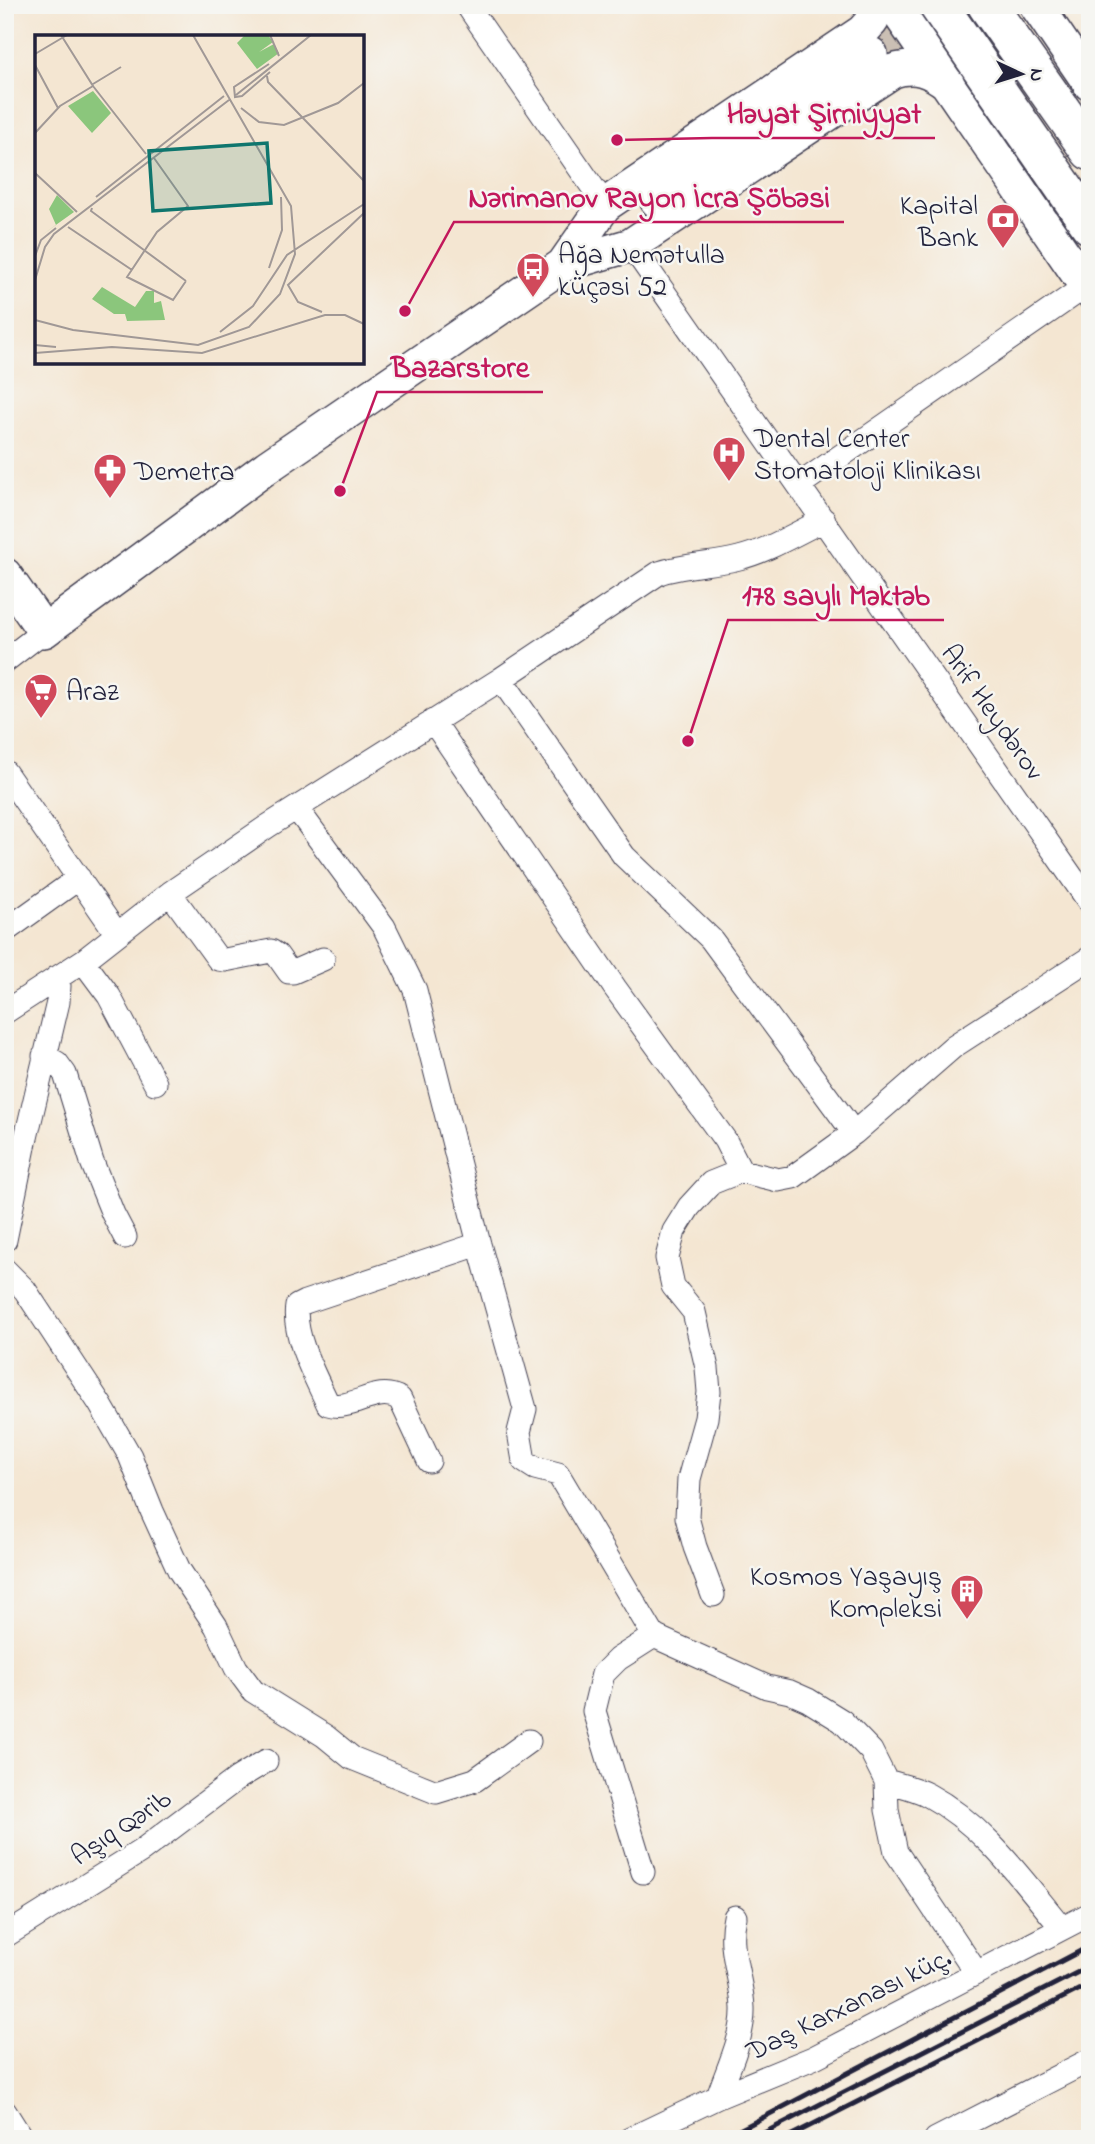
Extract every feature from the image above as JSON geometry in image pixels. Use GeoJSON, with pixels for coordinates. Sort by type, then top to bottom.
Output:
{"type":"FeatureCollection","features":[{"type":"Feature","properties":{"kind":"highway"},"geometry":{"type":"LineString","coordinates":[[938,5],[1090,225]]}},
{"type":"Feature","properties":{"kind":"highway"},"geometry":{"type":"LineString","coordinates":[[986,5],[1090,151]]}},
{"type":"Feature","properties":{"kind":"street"},"geometry":{"type":"LineString","coordinates":[[467,5],[605,205]]}},
{"type":"Feature","properties":{"kind":"street"},"geometry":{"type":"LineString","coordinates":[[563,265],[605,205],[862,33],[872,22],[875,5]]}},
{"type":"Feature","properties":{"kind":"street"},"geometry":{"type":"LineString","coordinates":[[799,485],[1088,289],[893,5]]}},
{"type":"Feature","properties":{"kind":"street"},"geometry":{"type":"LineString","coordinates":[[1036,5],[1090,84]]}},
{"type":"Feature","properties":{"kind":"street"},"geometry":{"type":"LineString","coordinates":[[1049,5],[1067,53]]}},
{"type":"Feature","properties":{"kind":"street"},"geometry":{"type":"LineString","coordinates":[[5,661],[267,467],[872,54]]}},
{"type":"Feature","properties":{"kind":"street"},"geometry":{"type":"LineString","coordinates":[[563,265],[631,245],[893,71],[912,67],[926,69],[948,84]]}},
{"type":"Feature","properties":{"kind":"street","name":"Arif Heydərov"},"geometry":{"type":"LineString","coordinates":[[631,245],[1090,903]]}},
{"type":"Feature","properties":{"kind":"street"},"geometry":{"type":"LineString","coordinates":[[5,1012],[83,961],[170,893],[297,808],[501,679],[659,573],[680,566],[751,555],[824,520]]}},
{"type":"Feature","properties":{"kind":"street"},"geometry":{"type":"LineString","coordinates":[[5,575],[44,631]]}},
{"type":"Feature","properties":{"kind":"street"},"geometry":{"type":"LineString","coordinates":[[501,679],[624,856],[711,939],[854,1133]]}},
{"type":"Feature","properties":{"kind":"street"},"geometry":{"type":"LineString","coordinates":[[433,721],[615,988],[725,1140],[741,1171]]}},
{"type":"Feature","properties":{"kind":"street"},"geometry":{"type":"LineString","coordinates":[[5,772],[117,934]]}},
{"type":"Feature","properties":{"kind":"street"},"geometry":{"type":"LineString","coordinates":[[297,808],[384,927],[415,990],[479,1244],[525,1409],[519,1432],[524,1461],[535,1468],[558,1474],[654,1636],[767,1687],[790,1692],[808,1700],[842,1721],[871,1751],[886,1781],[887,1810],[896,1852],[976,1972]]}},
{"type":"Feature","properties":{"kind":"street"},"geometry":{"type":"LineString","coordinates":[[5,931],[79,878]]}},
{"type":"Feature","properties":{"kind":"street"},"geometry":{"type":"LineString","coordinates":[[170,893],[218,959],[271,951],[277,954],[289,972],[323,959]]}},
{"type":"Feature","properties":{"kind":"street"},"geometry":{"type":"LineString","coordinates":[[713,1595],[687,1517],[689,1479],[706,1418],[709,1392],[707,1368],[694,1312],[673,1286],[667,1258],[674,1231],[689,1207],[711,1183],[741,1171],[778,1180],[793,1177],[854,1133],[954,1046],[1090,958]]}},
{"type":"Feature","properties":{"kind":"street"},"geometry":{"type":"LineString","coordinates":[[83,961],[109,996],[155,1083]]}},
{"type":"Feature","properties":{"kind":"street"},"geometry":{"type":"LineString","coordinates":[[5,1240],[58,1002],[59,986],[56,978]]}},
{"type":"Feature","properties":{"kind":"street"},"geometry":{"type":"LineString","coordinates":[[44,1056],[57,1063],[65,1074],[92,1162],[125,1237]]}},
{"type":"Feature","properties":{"kind":"street"},"geometry":{"type":"LineString","coordinates":[[429,1461],[400,1398],[382,1394],[338,1407],[328,1404],[308,1361],[295,1316],[297,1306],[305,1301],[479,1244]]}},
{"type":"Feature","properties":{"kind":"street"},"geometry":{"type":"LineString","coordinates":[[5,1270],[25,1290],[112,1425],[130,1456],[179,1570],[216,1626],[236,1668],[253,1691],[325,1735],[352,1758],[436,1792],[475,1780],[528,1741]]}},
{"type":"Feature","properties":{"kind":"street"},"geometry":{"type":"LineString","coordinates":[[643,1872],[594,1711],[595,1699],[604,1674],[618,1658],[654,1636]]}},
{"type":"Feature","properties":{"kind":"street","name":"Aşıq Qərib"},"geometry":{"type":"LineString","coordinates":[[5,1936],[141,1851],[238,1778],[266,1761]]}},
{"type":"Feature","properties":{"kind":"street"},"geometry":{"type":"LineString","coordinates":[[886,1781],[927,1794],[990,1842],[1062,1928]]}},
{"type":"Feature","properties":{"kind":"street","name":"Daş Karxanası küç."},"geometry":{"type":"LineString","coordinates":[[630,2139],[718,2097],[813,2058],[1090,1914]]}},
{"type":"Feature","properties":{"kind":"street"},"geometry":{"type":"LineString","coordinates":[[718,2097],[741,2028],[743,2010],[733,1948],[732,1930],[735,1917]]}},
{"type":"Feature","properties":{"kind":"street"},"geometry":{"type":"LineString","coordinates":[[936,2139],[1090,2060]]}},
{"type":"Feature","properties":{"kind":"street"},"geometry":{"type":"LineString","coordinates":[[7,2117],[22,2139]]}},
{"type":"Feature","properties":{"kind":"tunnel"},"geometry":{"type":"LineString","coordinates":[[871,54],[944,5]]}},
{"type":"Feature","properties":{"kind":"railway"},"geometry":{"type":"LineString","coordinates":[[722,2139],[1090,1946]]}},
{"type":"Feature","properties":{"kind":"railway"},"geometry":{"type":"LineString","coordinates":[[752,2139],[1090,1966]]}},
{"type":"Feature","properties":{"kind":"railway"},"geometry":{"type":"LineString","coordinates":[[784,2139],[1090,1984]]}},
{"type":"Feature","properties":{"kind":"place","name":"Həyat Şirniyyat"},"geometry":{"type":"Point","coordinates":[617,140]}},
{"type":"Feature","properties":{"kind":"place","name":"Kapital Bank"},"geometry":{"type":"Point","coordinates":[1003,250]}},
{"type":"Feature","properties":{"kind":"place","name":"Ağa Nemətulla küçəsi 52"},"geometry":{"type":"Point","coordinates":[533,299]}},
{"type":"Feature","properties":{"kind":"place","name":"Nərimanov Rayon İcra Şöbəsi"},"geometry":{"type":"Point","coordinates":[405,311]}},
{"type":"Feature","properties":{"kind":"place","name":"Dental Center Stomatoloji Klinikası"},"geometry":{"type":"Point","coordinates":[729,483]}},
{"type":"Feature","properties":{"kind":"place","name":"Bazarstore"},"geometry":{"type":"Point","coordinates":[340,491]}},
{"type":"Feature","properties":{"kind":"place","name":"Demetra"},"geometry":{"type":"Point","coordinates":[110,500]}},
{"type":"Feature","properties":{"kind":"place","name":"Araz"},"geometry":{"type":"Point","coordinates":[41,720]}},
{"type":"Feature","properties":{"kind":"place","name":"178 saylı Məktəb"},"geometry":{"type":"Point","coordinates":[688,741]}},
{"type":"Feature","properties":{"kind":"place","name":"Kosmos Yaşayış Kompleksi"},"geometry":{"type":"Point","coordinates":[967,1621]}}]}
